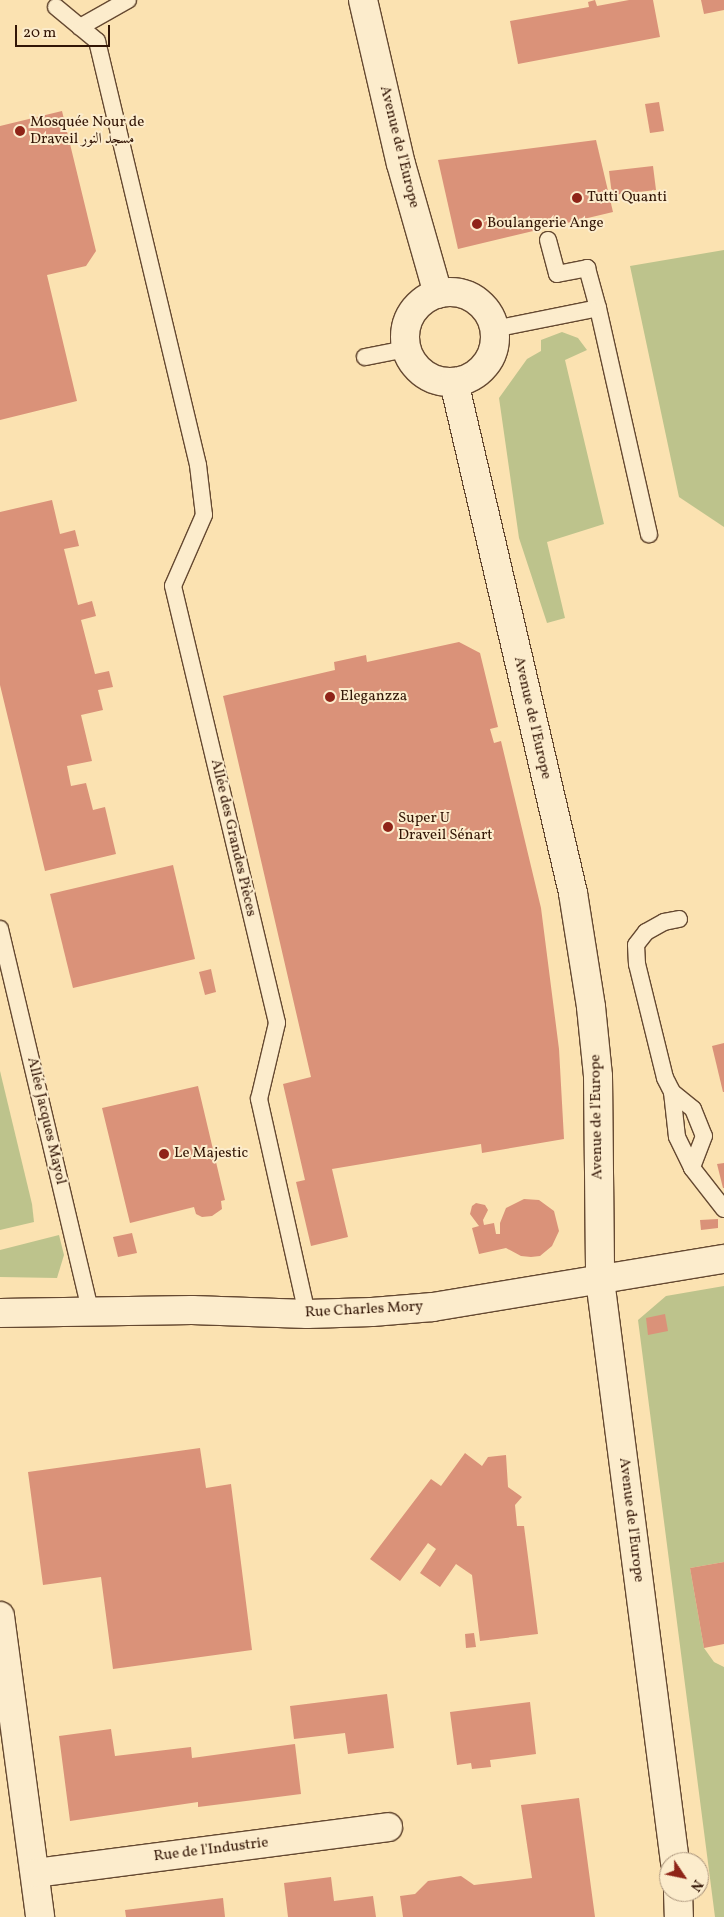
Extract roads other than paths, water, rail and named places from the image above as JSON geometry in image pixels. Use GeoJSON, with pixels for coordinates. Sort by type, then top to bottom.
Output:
{"type":"FeatureCollection","features":[{"type":"Feature","properties":{"kind":"main road","name":"Avenue de l'Europe"},"geometry":{"type":"LineString","coordinates":[[363,0],[402,164],[438,294]]}},
{"type":"Feature","properties":{"kind":"main road"},"geometry":{"type":"LineString","coordinates":[[438,294],[467,296],[480,303],[494,329],[494,344],[490,358],[469,378],[454,382],[442,382],[424,374],[411,360],[406,349],[405,334],[415,309],[438,294]]}},
{"type":"Feature","properties":{"kind":"main road","name":"Avenue de l'Europe"},"geometry":{"type":"LineString","coordinates":[[454,382],[574,893],[598,1076],[600,1280],[674,1852]]}},
{"type":"Feature","properties":{"kind":"main road","name":"Rue Charles Mory"},"geometry":{"type":"LineString","coordinates":[[0,1313],[192,1310],[307,1314],[433,1307],[724,1259]]}},
{"type":"Feature","properties":{"kind":"main road"},"geometry":{"type":"LineString","coordinates":[[0,1616],[40,1917]]}},
{"type":"Feature","properties":{"kind":"main road","name":"Rue de l'Industrie"},"geometry":{"type":"LineString","coordinates":[[35,1873],[388,1827]]}},
{"type":"Feature","properties":{"kind":"main road"},"geometry":{"type":"LineString","coordinates":[[679,1902],[680,1917]]}},
{"type":"Feature","properties":{"kind":"lane"},"geometry":{"type":"LineString","coordinates":[[80,27],[128,0]]}},
{"type":"Feature","properties":{"kind":"lane","name":"Allée des Grandes Pièces"},"geometry":{"type":"LineString","coordinates":[[56,7],[97,41],[198,466],[204,515],[173,586],[277,1023],[259,1099],[307,1314]]}},
{"type":"Feature","properties":{"kind":"lane"},"geometry":{"type":"LineString","coordinates":[[548,240],[557,274],[587,268],[598,308],[649,534]]}},
{"type":"Feature","properties":{"kind":"lane"},"geometry":{"type":"LineString","coordinates":[[494,329],[598,308]]}},
{"type":"Feature","properties":{"kind":"lane"},"geometry":{"type":"LineString","coordinates":[[365,357],[406,349]]}},
{"type":"Feature","properties":{"kind":"lane"},"geometry":{"type":"LineString","coordinates":[[679,919],[664,922],[646,932],[636,945],[637,964],[665,1078],[672,1092],[677,1137],[692,1168],[724,1209]]}},
{"type":"Feature","properties":{"kind":"lane","name":"Allée Jacques Mayol"},"geometry":{"type":"LineString","coordinates":[[0,929],[91,1313]]}},
{"type":"Feature","properties":{"kind":"lane"},"geometry":{"type":"LineString","coordinates":[[672,1092],[694,1109],[704,1136],[692,1168]]}},
{"type":"Feature","properties":{"kind":"place","name":"Mosquée Nour de Draveil مسجد النور"},"geometry":{"type":"Point","coordinates":[20,131]}},
{"type":"Feature","properties":{"kind":"place","name":"Tutti Quanti"},"geometry":{"type":"Point","coordinates":[577,198]}},
{"type":"Feature","properties":{"kind":"place","name":"Boulangerie Ange"},"geometry":{"type":"Point","coordinates":[477,224]}},
{"type":"Feature","properties":{"kind":"place","name":"Eleganzza"},"geometry":{"type":"Point","coordinates":[330,697]}},
{"type":"Feature","properties":{"kind":"place","name":"Super U Draveil Sénart"},"geometry":{"type":"Point","coordinates":[388,827]}},
{"type":"Feature","properties":{"kind":"place","name":"Le Majestic"},"geometry":{"type":"Point","coordinates":[164,1154]}}]}
